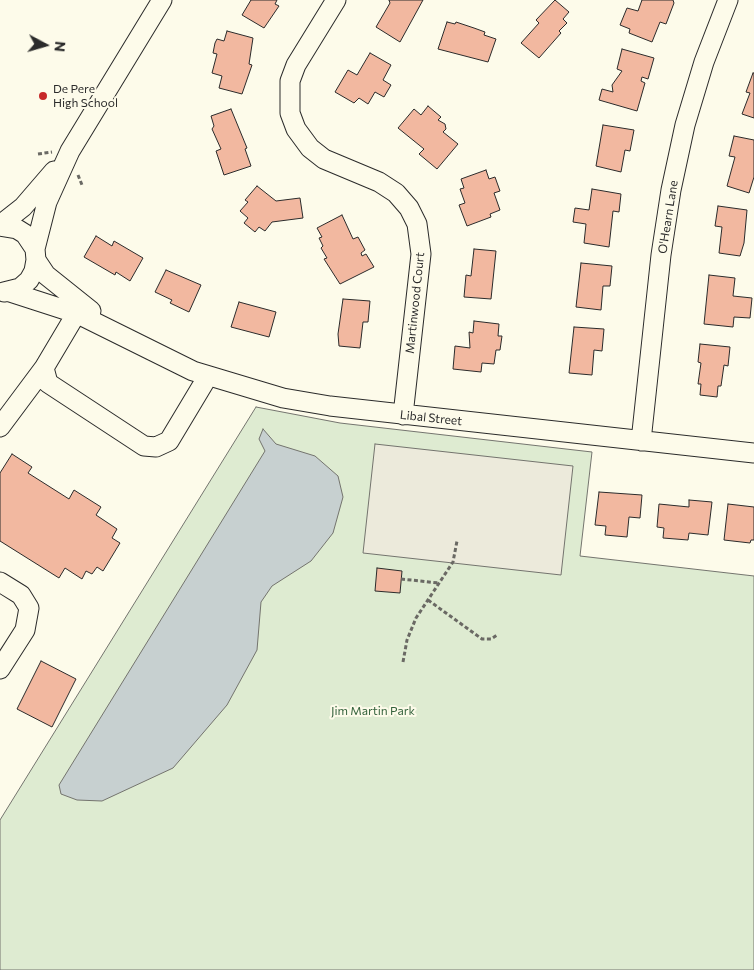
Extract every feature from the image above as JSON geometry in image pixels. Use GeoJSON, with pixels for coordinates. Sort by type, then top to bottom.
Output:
{"type":"FeatureCollection","features":[{"type":"Feature","properties":{"kind":"street"},"geometry":{"type":"LineString","coordinates":[[5,292],[20,288],[29,280],[34,271],[47,202],[70,150],[162,0]]}},
{"type":"Feature","properties":{"kind":"street","name":"Martinwood Court"},"geometry":{"type":"LineString","coordinates":[[336,0],[296,65],[290,81],[290,113],[296,129],[310,148],[324,159],[379,182],[396,193],[409,208],[417,224],[421,254],[403,415]]}},
{"type":"Feature","properties":{"kind":"street","name":"O'Hearn Lane"},"geometry":{"type":"LineString","coordinates":[[641,441],[661,255],[671,190],[704,62],[728,0]]}},
{"type":"Feature","properties":{"kind":"street"},"geometry":{"type":"LineString","coordinates":[[0,226],[23,206],[70,150]]}},
{"type":"Feature","properties":{"kind":"street","name":"Libal Street"},"geometry":{"type":"LineString","coordinates":[[0,226],[17,229],[25,234],[46,275],[80,310],[193,371],[208,376],[284,398],[330,406],[754,453]]}},
{"type":"Feature","properties":{"kind":"street","name":"Libal Street"},"geometry":{"type":"LineString","coordinates":[[5,292],[80,310]]}},
{"type":"Feature","properties":{"kind":"street"},"geometry":{"type":"LineString","coordinates":[[3,423],[44,368],[80,310]]}},
{"type":"Feature","properties":{"kind":"street"},"geometry":{"type":"LineString","coordinates":[[44,368],[48,383],[144,446],[156,447],[169,441],[208,376]]}},
{"type":"Feature","properties":{"kind":"street"},"geometry":{"type":"LineString","coordinates":[[0,582],[21,595],[28,608],[25,630],[0,669]]}},
{"type":"Feature","properties":{"kind":"path"},"geometry":{"type":"LineString","coordinates":[[403,662],[407,640],[413,625],[453,562],[457,541]]}},
{"type":"Feature","properties":{"kind":"path"},"geometry":{"type":"LineString","coordinates":[[401,579],[439,583]]}},
{"type":"Feature","properties":{"kind":"path"},"geometry":{"type":"LineString","coordinates":[[428,600],[482,639],[492,639],[497,635]]}},
{"type":"Feature","properties":{"kind":"green space","name":"Jim Martin Park"},"geometry":{"type":"Polygon","coordinates":[[[256,407],[340,423],[592,452],[580,556],[754,576],[754,970],[0,970],[0,820],[256,407]]]}},
{"type":"Feature","properties":{"kind":"shaded area"},"geometry":{"type":"Polygon","coordinates":[[[263,429],[276,444],[315,456],[338,476],[343,497],[333,533],[311,561],[272,586],[261,602],[257,650],[227,705],[173,768],[102,801],[77,800],[61,794],[59,785],[265,451],[259,439],[263,429]]]}},
{"type":"Feature","properties":{"kind":"shaded area"},"geometry":{"type":"Polygon","coordinates":[[[375,444],[573,466],[561,575],[363,553],[375,444]]]}},
{"type":"Feature","properties":{"kind":"building"},"geometry":{"type":"Polygon","coordinates":[[[251,0],[277,0],[275,4],[279,6],[264,28],[242,15],[251,0]]]}},
{"type":"Feature","properties":{"kind":"building"},"geometry":{"type":"Polygon","coordinates":[[[389,0],[423,0],[400,42],[376,27],[390,3],[389,0]]]}},
{"type":"Feature","properties":{"kind":"building"},"geometry":{"type":"Polygon","coordinates":[[[555,0],[569,12],[563,19],[567,23],[559,31],[561,33],[539,58],[521,43],[539,23],[536,20],[555,0]]]}},
{"type":"Feature","properties":{"kind":"building"},"geometry":{"type":"Polygon","coordinates":[[[642,0],[673,0],[674,3],[666,24],[660,22],[652,42],[629,33],[630,29],[620,25],[627,8],[638,11],[642,0]]]}},
{"type":"Feature","properties":{"kind":"building"},"geometry":{"type":"Polygon","coordinates":[[[447,22],[455,24],[456,22],[474,28],[485,32],[484,35],[496,39],[488,62],[438,49],[447,22]]]}},
{"type":"Feature","properties":{"kind":"building"},"geometry":{"type":"Polygon","coordinates":[[[227,31],[253,38],[249,64],[252,65],[242,94],[219,88],[222,76],[212,73],[217,54],[213,53],[215,43],[217,39],[224,41],[227,31]]]}},
{"type":"Feature","properties":{"kind":"building"},"geometry":{"type":"Polygon","coordinates":[[[622,49],[654,58],[648,79],[642,77],[641,81],[645,83],[637,111],[599,100],[602,89],[613,92],[612,85],[622,71],[617,69],[622,49]]]}},
{"type":"Feature","properties":{"kind":"building"},"geometry":{"type":"Polygon","coordinates":[[[370,53],[391,65],[383,80],[391,85],[384,97],[375,92],[368,104],[359,98],[354,103],[335,92],[348,70],[357,75],[370,53]]]}},
{"type":"Feature","properties":{"kind":"building"},"geometry":{"type":"Polygon","coordinates":[[[753,73],[754,118],[742,114],[750,93],[746,92],[753,73]]]}},
{"type":"Feature","properties":{"kind":"building"},"geometry":{"type":"Polygon","coordinates":[[[428,106],[441,117],[438,120],[445,124],[446,129],[443,132],[458,144],[437,169],[419,154],[424,149],[398,128],[414,109],[421,115],[428,106]]]}},
{"type":"Feature","properties":{"kind":"building"},"geometry":{"type":"Polygon","coordinates":[[[231,109],[247,148],[245,149],[251,166],[224,175],[216,151],[221,149],[212,129],[214,126],[211,116],[231,109]]]}},
{"type":"Feature","properties":{"kind":"building"},"geometry":{"type":"Polygon","coordinates":[[[603,125],[634,130],[630,151],[625,150],[621,172],[596,166],[603,125]]]}},
{"type":"Feature","properties":{"kind":"building"},"geometry":{"type":"Polygon","coordinates":[[[734,136],[754,140],[754,177],[749,193],[727,186],[735,157],[729,156],[734,136]]]}},
{"type":"Feature","properties":{"kind":"building"},"geometry":{"type":"Polygon","coordinates":[[[486,170],[489,179],[495,177],[500,191],[494,193],[500,210],[490,214],[491,217],[467,226],[459,205],[465,203],[460,189],[464,188],[461,179],[486,170]]]}},
{"type":"Feature","properties":{"kind":"building"},"geometry":{"type":"Polygon","coordinates":[[[257,186],[276,201],[300,198],[303,218],[272,222],[265,231],[259,227],[255,232],[244,223],[248,218],[240,211],[248,202],[245,200],[257,186]]]}},
{"type":"Feature","properties":{"kind":"building"},"geometry":{"type":"Polygon","coordinates":[[[592,189],[621,194],[619,212],[613,211],[609,247],[584,243],[586,224],[573,222],[575,208],[589,210],[592,189]]]}},
{"type":"Feature","properties":{"kind":"building"},"geometry":{"type":"Polygon","coordinates":[[[718,206],[747,210],[744,243],[740,256],[719,253],[722,227],[715,226],[718,206]]]}},
{"type":"Feature","properties":{"kind":"building"},"geometry":{"type":"Polygon","coordinates":[[[342,215],[353,239],[358,237],[365,250],[361,253],[362,256],[366,254],[374,267],[340,284],[324,259],[327,258],[321,248],[323,246],[319,238],[322,237],[317,228],[342,215]]]}},
{"type":"Feature","properties":{"kind":"building"},"geometry":{"type":"Polygon","coordinates":[[[96,236],[112,246],[114,241],[143,258],[130,281],[116,272],[115,275],[84,257],[96,236]]]}},
{"type":"Feature","properties":{"kind":"building"},"geometry":{"type":"Polygon","coordinates":[[[474,249],[496,251],[491,299],[464,297],[466,275],[471,276],[474,249]]]}},
{"type":"Feature","properties":{"kind":"building"},"geometry":{"type":"Polygon","coordinates":[[[581,263],[612,266],[610,286],[603,286],[601,310],[576,307],[581,263]]]}},
{"type":"Feature","properties":{"kind":"building"},"geometry":{"type":"Polygon","coordinates":[[[166,270],[201,285],[189,312],[170,303],[172,300],[155,292],[166,270]]]}},
{"type":"Feature","properties":{"kind":"building"},"geometry":{"type":"Polygon","coordinates":[[[709,275],[735,278],[733,296],[752,298],[750,318],[734,317],[733,327],[704,324],[709,275]]]}},
{"type":"Feature","properties":{"kind":"building"},"geometry":{"type":"Polygon","coordinates":[[[343,299],[370,301],[368,322],[363,322],[360,348],[339,346],[338,334],[343,299]]]}},
{"type":"Feature","properties":{"kind":"building"},"geometry":{"type":"Polygon","coordinates":[[[239,302],[276,312],[269,337],[231,327],[239,302]]]}},
{"type":"Feature","properties":{"kind":"building"},"geometry":{"type":"Polygon","coordinates":[[[474,321],[499,324],[498,336],[502,336],[500,350],[496,350],[494,364],[482,363],[481,372],[453,369],[455,346],[470,348],[469,332],[473,333],[474,321]]]}},
{"type":"Feature","properties":{"kind":"building"},"geometry":{"type":"Polygon","coordinates":[[[574,327],[604,329],[602,351],[594,350],[592,375],[569,373],[574,327]]]}},
{"type":"Feature","properties":{"kind":"building"},"geometry":{"type":"Polygon","coordinates":[[[700,344],[730,347],[728,366],[724,365],[721,386],[718,386],[717,397],[700,395],[701,384],[698,384],[701,363],[698,362],[700,344]]]}},
{"type":"Feature","properties":{"kind":"building"},"geometry":{"type":"Polygon","coordinates":[[[12,454],[32,467],[28,473],[69,499],[74,490],[101,507],[96,515],[117,529],[112,538],[120,543],[103,571],[97,567],[92,574],[86,571],[82,579],[65,568],[59,578],[0,541],[0,473],[12,454]]]}},
{"type":"Feature","properties":{"kind":"building"},"geometry":{"type":"Polygon","coordinates":[[[599,492],[642,495],[640,518],[629,517],[627,537],[605,535],[606,526],[595,525],[599,492]]]}},
{"type":"Feature","properties":{"kind":"building"},"geometry":{"type":"Polygon","coordinates":[[[689,500],[712,502],[708,535],[689,533],[688,540],[663,538],[664,528],[657,527],[659,504],[689,507],[689,500]]]}},
{"type":"Feature","properties":{"kind":"building"},"geometry":{"type":"Polygon","coordinates":[[[728,504],[754,507],[754,540],[751,540],[750,543],[724,540],[728,504]]]}},
{"type":"Feature","properties":{"kind":"building"},"geometry":{"type":"Polygon","coordinates":[[[377,568],[402,571],[400,593],[375,591],[377,568]]]}},
{"type":"Feature","properties":{"kind":"building"},"geometry":{"type":"Polygon","coordinates":[[[41,661],[76,679],[52,727],[17,709],[41,661]]]}},
{"type":"Feature","properties":{"kind":"place","name":"De Pere High School"},"geometry":{"type":"Point","coordinates":[43,96]}}]}
